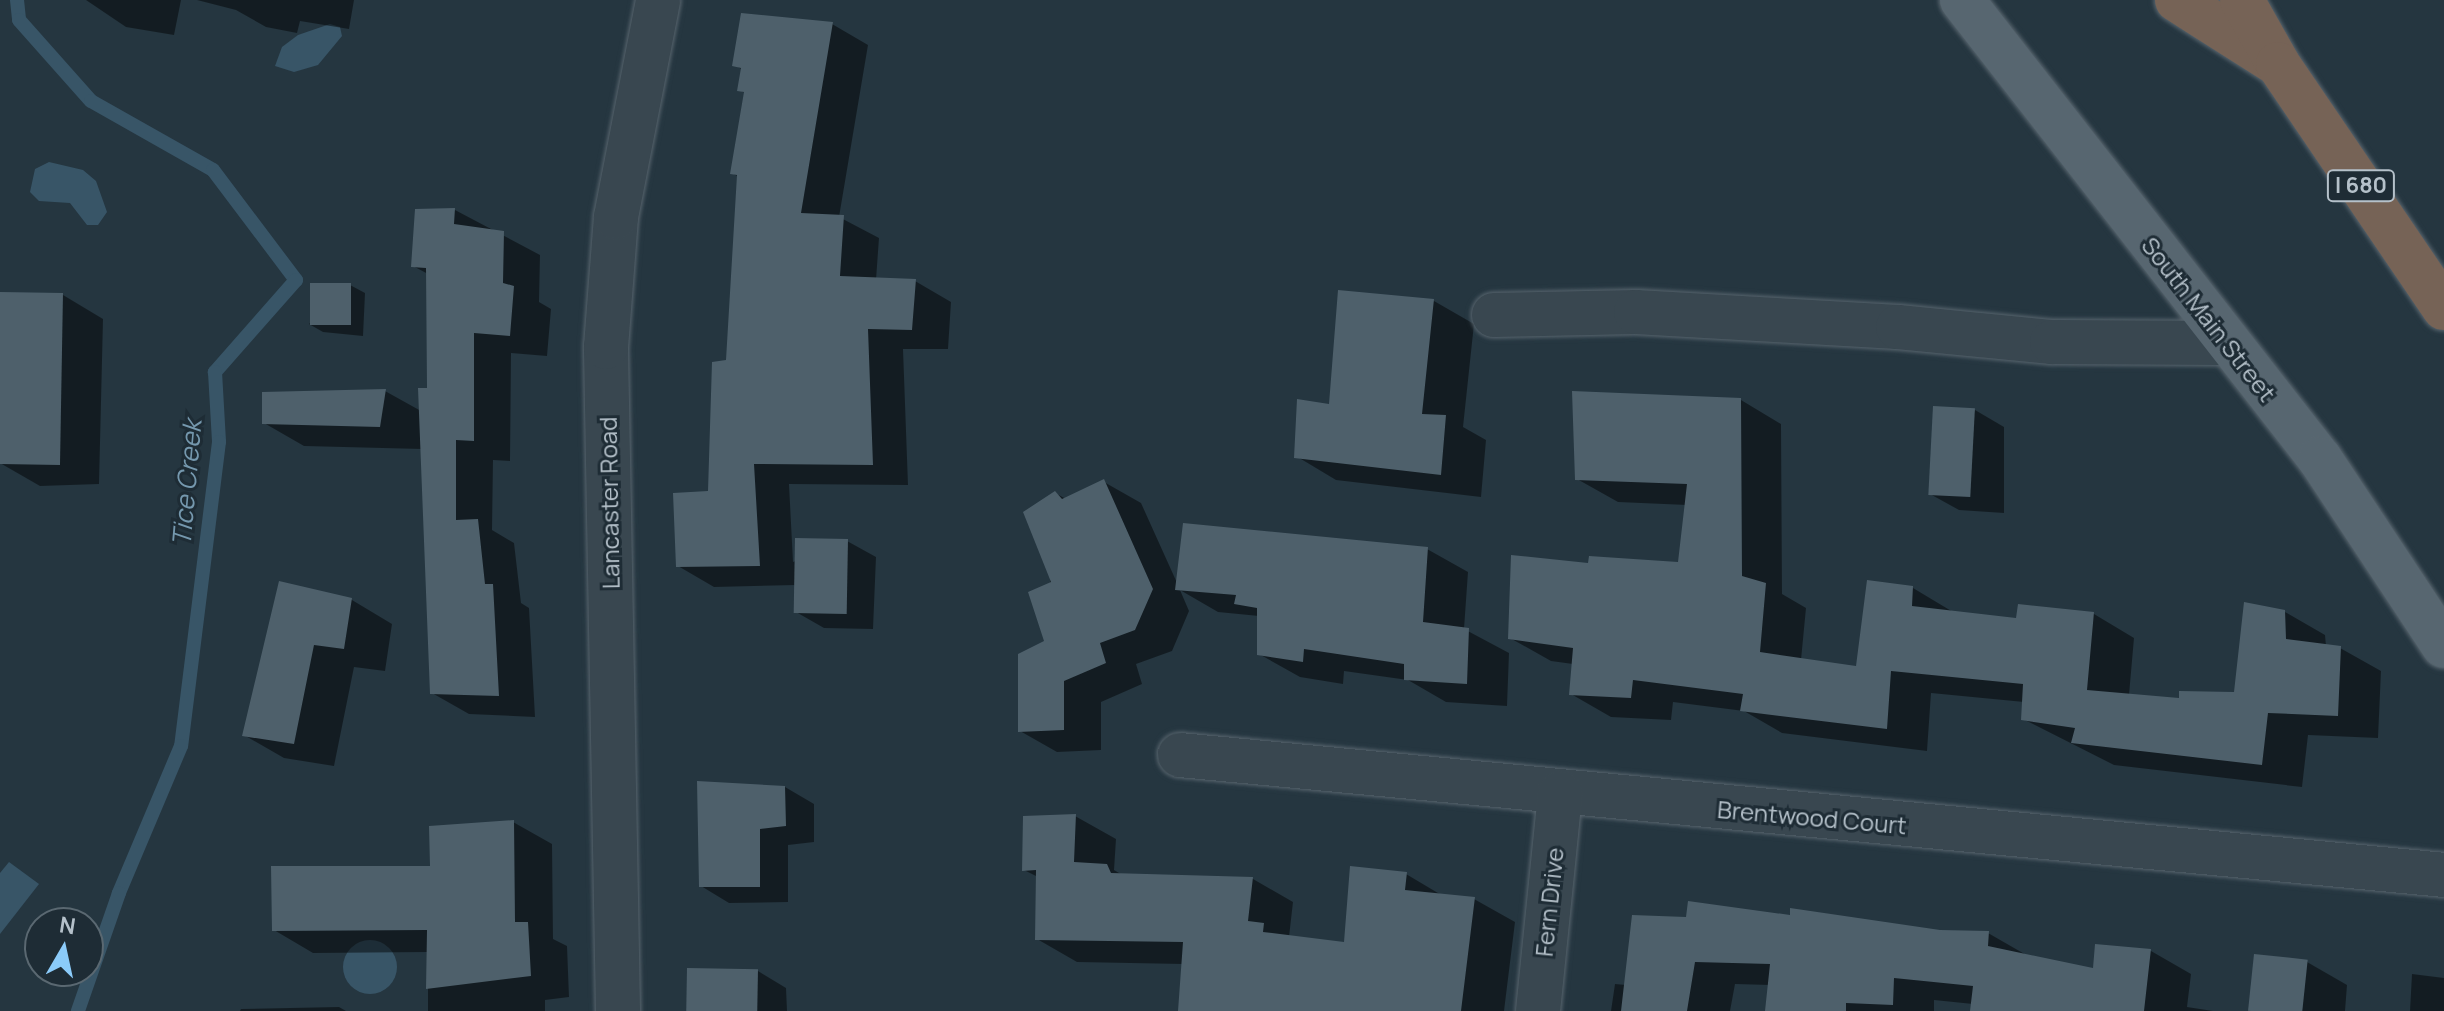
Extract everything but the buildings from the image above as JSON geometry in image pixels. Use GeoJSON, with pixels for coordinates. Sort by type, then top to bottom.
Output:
{"type":"FeatureCollection","features":[{"type":"Feature","properties":{"kind":"highway"},"geometry":{"type":"LineString","coordinates":[[2177,0],[2278,64]]}},
{"type":"Feature","properties":{"kind":"highway","name":"I 680"},"geometry":{"type":"LineString","coordinates":[[2242,0],[2278,64],[2444,308]]}},
{"type":"Feature","properties":{"kind":"main road","name":"South Main Street"},"geometry":{"type":"LineString","coordinates":[[1962,0],[2320,459],[2444,646]]}},
{"type":"Feature","properties":{"kind":"street","name":"Lancaster Road"},"geometry":{"type":"LineString","coordinates":[[618,1011],[606,347],[616,217],[658,0]]}},
{"type":"Feature","properties":{"kind":"street"},"geometry":{"type":"LineString","coordinates":[[1494,315],[1636,312],[1898,327],[2052,342],[2227,343]]}},
{"type":"Feature","properties":{"kind":"street","name":"Brentwood Court"},"geometry":{"type":"LineString","coordinates":[[1180,755],[2444,875]]}},
{"type":"Feature","properties":{"kind":"street","name":"Fern Drive"},"geometry":{"type":"LineString","coordinates":[[1538,1011],[1560,793]]}},
{"type":"Feature","properties":{"kind":"water"},"geometry":{"type":"Polygon","coordinates":[[[330,24],[340,27],[342,36],[318,65],[294,72],[275,66],[282,47],[298,35],[330,24]]]}},
{"type":"Feature","properties":{"kind":"water"},"geometry":{"type":"Polygon","coordinates":[[[49,162],[83,170],[96,181],[107,212],[98,225],[87,225],[70,203],[39,201],[30,192],[35,169],[49,162]]]}},
{"type":"Feature","properties":{"kind":"water"},"geometry":{"type":"Polygon","coordinates":[[[9,862],[39,884],[0,934],[0,873],[9,862]]]}},
{"type":"Feature","properties":{"kind":"water"},"geometry":{"type":"Polygon","coordinates":[[[370,940],[389,948],[397,967],[389,986],[370,994],[351,986],[343,967],[351,948],[370,940]]]}},
{"type":"Feature","properties":{"kind":"waterway","name":"Tice Creek"},"geometry":{"type":"LineString","coordinates":[[17,0],[19,20],[91,101],[213,170],[296,280],[215,372],[219,442],[181,746],[119,893],[78,1011]]}}]}
